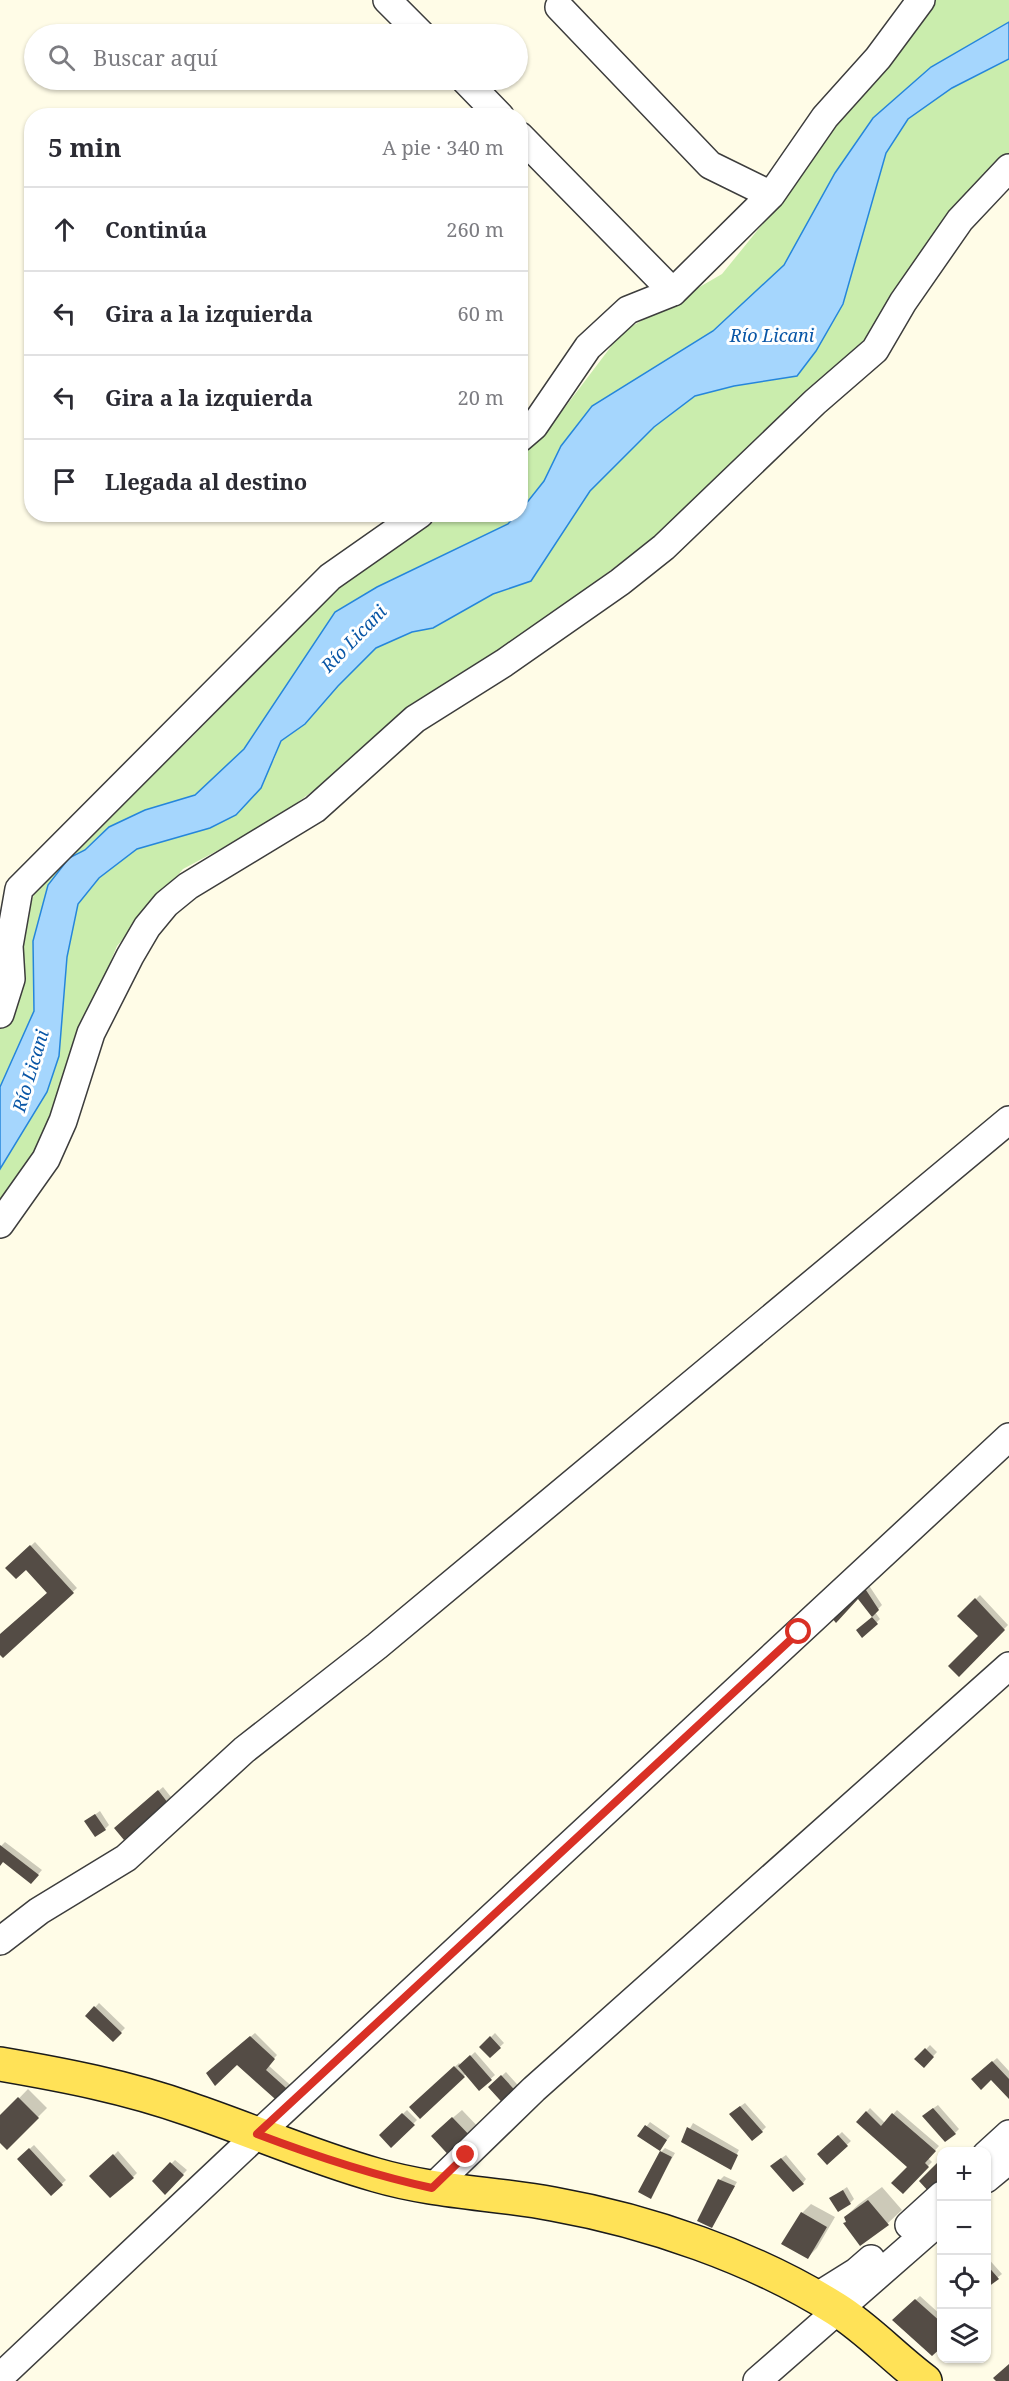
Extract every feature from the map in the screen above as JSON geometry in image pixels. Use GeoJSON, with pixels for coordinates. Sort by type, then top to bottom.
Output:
{"type":"FeatureCollection","features":[{"type":"Feature","properties":{"kind":"main road"},"geometry":{"type":"LineString","coordinates":[[0,2064],[121,2088],[188,2109],[322,2159],[380,2176],[432,2188],[552,2203],[598,2214],[704,2246],[783,2278],[827,2304],[924,2381]]}},
{"type":"Feature","properties":{"kind":"street"},"geometry":{"type":"LineString","coordinates":[[387,0],[411,24]]}},
{"type":"Feature","properties":{"kind":"street"},"geometry":{"type":"LineString","coordinates":[[528,431],[534,426],[588,347],[628,310],[673,292],[771,195],[825,117],[878,58],[921,0]]}},
{"type":"Feature","properties":{"kind":"street"},"geometry":{"type":"LineString","coordinates":[[559,7],[710,165],[771,195]]}},
{"type":"Feature","properties":{"kind":"street"},"geometry":{"type":"LineString","coordinates":[[475,90],[492,108]]}},
{"type":"Feature","properties":{"kind":"street"},"geometry":{"type":"LineString","coordinates":[[528,144],[673,292]]}},
{"type":"Feature","properties":{"kind":"street"},"geometry":{"type":"LineString","coordinates":[[0,1224],[46,1159],[63,1120],[91,1033],[130,956],[147,927],[166,904],[188,886],[315,809],[415,719],[504,663],[620,582],[664,547],[816,402],[875,350],[903,302],[960,220],[1009,168]]}},
{"type":"Feature","properties":{"kind":"street"},"geometry":{"type":"LineString","coordinates":[[0,1014],[11,979],[9,946],[19,889],[330,577],[409,522]]}},
{"type":"Feature","properties":{"kind":"street"},"geometry":{"type":"LineString","coordinates":[[0,1941],[39,1911],[126,1858],[244,1750],[377,1646],[1009,1120]]}},
{"type":"Feature","properties":{"kind":"street"},"geometry":{"type":"LineString","coordinates":[[0,2377],[257,2134],[1009,1437]]}},
{"type":"Feature","properties":{"kind":"street"},"geometry":{"type":"LineString","coordinates":[[432,2188],[534,2089],[1009,1666]]}},
{"type":"Feature","properties":{"kind":"street"},"geometry":{"type":"LineString","coordinates":[[991,2151],[1009,2134]]}},
{"type":"Feature","properties":{"kind":"street"},"geometry":{"type":"LineString","coordinates":[[991,2176],[1009,2160]]}},
{"type":"Feature","properties":{"kind":"street"},"geometry":{"type":"LineString","coordinates":[[757,2381],[856,2272],[937,2199]]}},
{"type":"Feature","properties":{"kind":"street"},"geometry":{"type":"LineString","coordinates":[[827,2304],[937,2223]]}},
{"type":"Feature","properties":{"kind":"green space"},"geometry":{"type":"Polygon","coordinates":[[[927,0],[1009,0],[1009,22],[931,67],[835,173],[784,265],[713,331],[592,406],[561,446],[544,481],[528,501],[528,449],[541,439],[622,332],[722,274],[787,194],[927,0]]]}},
{"type":"Feature","properties":{"kind":"green space"},"geometry":{"type":"Polygon","coordinates":[[[1009,59],[1009,159],[882,330],[665,530],[271,822],[183,869],[117,946],[74,1050],[42,1141],[0,1207],[0,1169],[47,1092],[59,1056],[67,957],[78,903],[99,878],[137,849],[210,828],[274,760],[281,741],[305,724],[338,686],[376,648],[412,632],[433,628],[493,594],[531,581],[590,491],[654,427],[695,396],[734,386],[797,376],[816,351],[843,304],[886,153],[908,119],[952,88],[1009,59]]]}},
{"type":"Feature","properties":{"kind":"green space"},"geometry":{"type":"Polygon","coordinates":[[[434,522],[510,522],[377,587],[335,612],[244,749],[195,796],[145,810],[109,827],[85,850],[69,858],[48,885],[33,941],[34,1011],[0,1087],[0,1011],[24,920],[37,887],[118,804],[187,742],[302,625],[328,593],[434,522]]]}},
{"type":"Feature","properties":{"kind":"water","name":"Río Licani"},"geometry":{"type":"Polygon","coordinates":[[[1009,22],[1009,59],[952,88],[908,119],[886,153],[843,304],[816,351],[797,376],[734,386],[695,396],[654,427],[590,491],[531,581],[493,594],[433,628],[412,632],[376,648],[338,686],[305,724],[281,741],[261,788],[236,815],[210,828],[137,849],[99,878],[78,904],[67,957],[59,1056],[47,1092],[0,1169],[0,1087],[34,1011],[33,941],[48,885],[69,858],[85,850],[109,827],[145,810],[195,795],[244,749],[335,612],[377,587],[510,522],[528,522],[528,501],[544,481],[561,446],[592,406],[713,331],[784,265],[835,173],[873,118],[931,67],[1009,22]]]}},
{"type":"Feature","properties":{"kind":"building"},"geometry":{"type":"Polygon","coordinates":[[[30,1545],[74,1593],[3,1658],[0,1655],[0,1634],[47,1593],[26,1570],[16,1579],[5,1568],[30,1545]]]}},
{"type":"Feature","properties":{"kind":"building"},"geometry":{"type":"Polygon","coordinates":[[[864,1587],[879,1610],[872,1617],[858,1599],[836,1623],[828,1613],[864,1587]]]}},
{"type":"Feature","properties":{"kind":"building"},"geometry":{"type":"Polygon","coordinates":[[[975,1598],[1005,1630],[959,1677],[948,1666],[978,1636],[957,1616],[975,1598]]]}},
{"type":"Feature","properties":{"kind":"building"},"geometry":{"type":"Polygon","coordinates":[[[872,1617],[878,1624],[862,1638],[856,1630],[872,1617]]]}},
{"type":"Feature","properties":{"kind":"building"},"geometry":{"type":"Polygon","coordinates":[[[158,1790],[168,1803],[124,1840],[114,1828],[158,1790]]]}},
{"type":"Feature","properties":{"kind":"building"},"geometry":{"type":"Polygon","coordinates":[[[95,1814],[106,1830],[95,1837],[84,1821],[95,1814]]]}},
{"type":"Feature","properties":{"kind":"building"},"geometry":{"type":"Polygon","coordinates":[[[0,1845],[39,1875],[31,1884],[3,1862],[0,1866],[0,1845]]]}},
{"type":"Feature","properties":{"kind":"building"},"geometry":{"type":"Polygon","coordinates":[[[94,2006],[122,2033],[113,2042],[85,2016],[94,2006]]]}},
{"type":"Feature","properties":{"kind":"building"},"geometry":{"type":"Polygon","coordinates":[[[250,2036],[275,2059],[266,2070],[295,2096],[283,2106],[237,2065],[215,2086],[206,2073],[250,2036]]]}},
{"type":"Feature","properties":{"kind":"building"},"geometry":{"type":"Polygon","coordinates":[[[490,2036],[501,2048],[490,2058],[479,2047],[490,2036]]]}},
{"type":"Feature","properties":{"kind":"building"},"geometry":{"type":"Polygon","coordinates":[[[925,2048],[934,2057],[924,2068],[914,2059],[925,2048]]]}},
{"type":"Feature","properties":{"kind":"building"},"geometry":{"type":"Polygon","coordinates":[[[470,2055],[492,2080],[479,2091],[458,2066],[470,2055]]]}},
{"type":"Feature","properties":{"kind":"building"},"geometry":{"type":"Polygon","coordinates":[[[992,2061],[1009,2079],[1009,2099],[991,2080],[981,2090],[971,2079],[992,2061]]]}},
{"type":"Feature","properties":{"kind":"building"},"geometry":{"type":"Polygon","coordinates":[[[454,2066],[465,2077],[420,2119],[409,2107],[454,2066]]]}},
{"type":"Feature","properties":{"kind":"building"},"geometry":{"type":"Polygon","coordinates":[[[501,2075],[522,2098],[509,2110],[488,2087],[501,2075]]]}},
{"type":"Feature","properties":{"kind":"building"},"geometry":{"type":"Polygon","coordinates":[[[18,2097],[39,2118],[7,2150],[0,2143],[0,2115],[18,2097]]]}},
{"type":"Feature","properties":{"kind":"building"},"geometry":{"type":"Polygon","coordinates":[[[740,2106],[763,2132],[752,2141],[729,2114],[740,2106]]]}},
{"type":"Feature","properties":{"kind":"building"},"geometry":{"type":"Polygon","coordinates":[[[933,2108],[956,2134],[945,2142],[922,2116],[933,2108]]]}},
{"type":"Feature","properties":{"kind":"building"},"geometry":{"type":"Polygon","coordinates":[[[866,2111],[881,2126],[892,2113],[936,2151],[925,2163],[929,2167],[903,2194],[891,2183],[907,2167],[856,2122],[866,2111]]]}},
{"type":"Feature","properties":{"kind":"building"},"geometry":{"type":"Polygon","coordinates":[[[402,2113],[415,2125],[391,2148],[379,2135],[402,2113]]]}},
{"type":"Feature","properties":{"kind":"building"},"geometry":{"type":"Polygon","coordinates":[[[452,2117],[475,2141],[454,2161],[431,2136],[452,2117]]]}},
{"type":"Feature","properties":{"kind":"building"},"geometry":{"type":"Polygon","coordinates":[[[645,2125],[667,2140],[660,2151],[637,2136],[645,2125]]]}},
{"type":"Feature","properties":{"kind":"building"},"geometry":{"type":"Polygon","coordinates":[[[687,2127],[738,2155],[731,2170],[681,2142],[687,2127]]]}},
{"type":"Feature","properties":{"kind":"building"},"geometry":{"type":"Polygon","coordinates":[[[838,2135],[848,2146],[827,2165],[817,2154],[838,2135]]]}},
{"type":"Feature","properties":{"kind":"building"},"geometry":{"type":"Polygon","coordinates":[[[29,2148],[63,2185],[51,2196],[17,2159],[29,2148]]]}},
{"type":"Feature","properties":{"kind":"building"},"geometry":{"type":"Polygon","coordinates":[[[660,2151],[672,2157],[651,2199],[638,2192],[660,2151]]]}},
{"type":"Feature","properties":{"kind":"building"},"geometry":{"type":"Polygon","coordinates":[[[113,2154],[134,2178],[110,2198],[89,2176],[113,2154]]]}},
{"type":"Feature","properties":{"kind":"building"},"geometry":{"type":"Polygon","coordinates":[[[781,2158],[804,2184],[793,2192],[770,2166],[781,2158]]]}},
{"type":"Feature","properties":{"kind":"building"},"geometry":{"type":"Polygon","coordinates":[[[170,2162],[184,2175],[165,2195],[152,2181],[170,2162]]]}},
{"type":"Feature","properties":{"kind":"building"},"geometry":{"type":"Polygon","coordinates":[[[937,2163],[937,2186],[930,2193],[919,2181],[937,2163]]]}},
{"type":"Feature","properties":{"kind":"building"},"geometry":{"type":"Polygon","coordinates":[[[718,2179],[735,2186],[712,2228],[697,2221],[718,2179]]]}},
{"type":"Feature","properties":{"kind":"building"},"geometry":{"type":"Polygon","coordinates":[[[843,2190],[851,2204],[838,2212],[829,2198],[843,2190]]]}},
{"type":"Feature","properties":{"kind":"building"},"geometry":{"type":"Polygon","coordinates":[[[868,2200],[889,2225],[860,2246],[843,2223],[846,2222],[844,2217],[868,2200]]]}},
{"type":"Feature","properties":{"kind":"building"},"geometry":{"type":"Polygon","coordinates":[[[801,2212],[827,2227],[808,2259],[781,2244],[801,2212]]]}},
{"type":"Feature","properties":{"kind":"building"},"geometry":{"type":"Polygon","coordinates":[[[991,2270],[999,2279],[991,2285],[991,2270]]]}},
{"type":"Feature","properties":{"kind":"building"},"geometry":{"type":"Polygon","coordinates":[[[915,2299],[937,2319],[937,2352],[932,2356],[892,2320],[915,2299]]]}},
{"type":"Feature","properties":{"kind":"building"},"geometry":{"type":"Polygon","coordinates":[[[1009,2364],[1009,2381],[996,2381],[993,2378],[1009,2364]]]}},
{"type":"Feature","properties":{"kind":"route"},"geometry":{"type":"LineString","coordinates":[[466,2155],[432,2188],[322,2159],[257,2134],[799,1632]]}}]}
